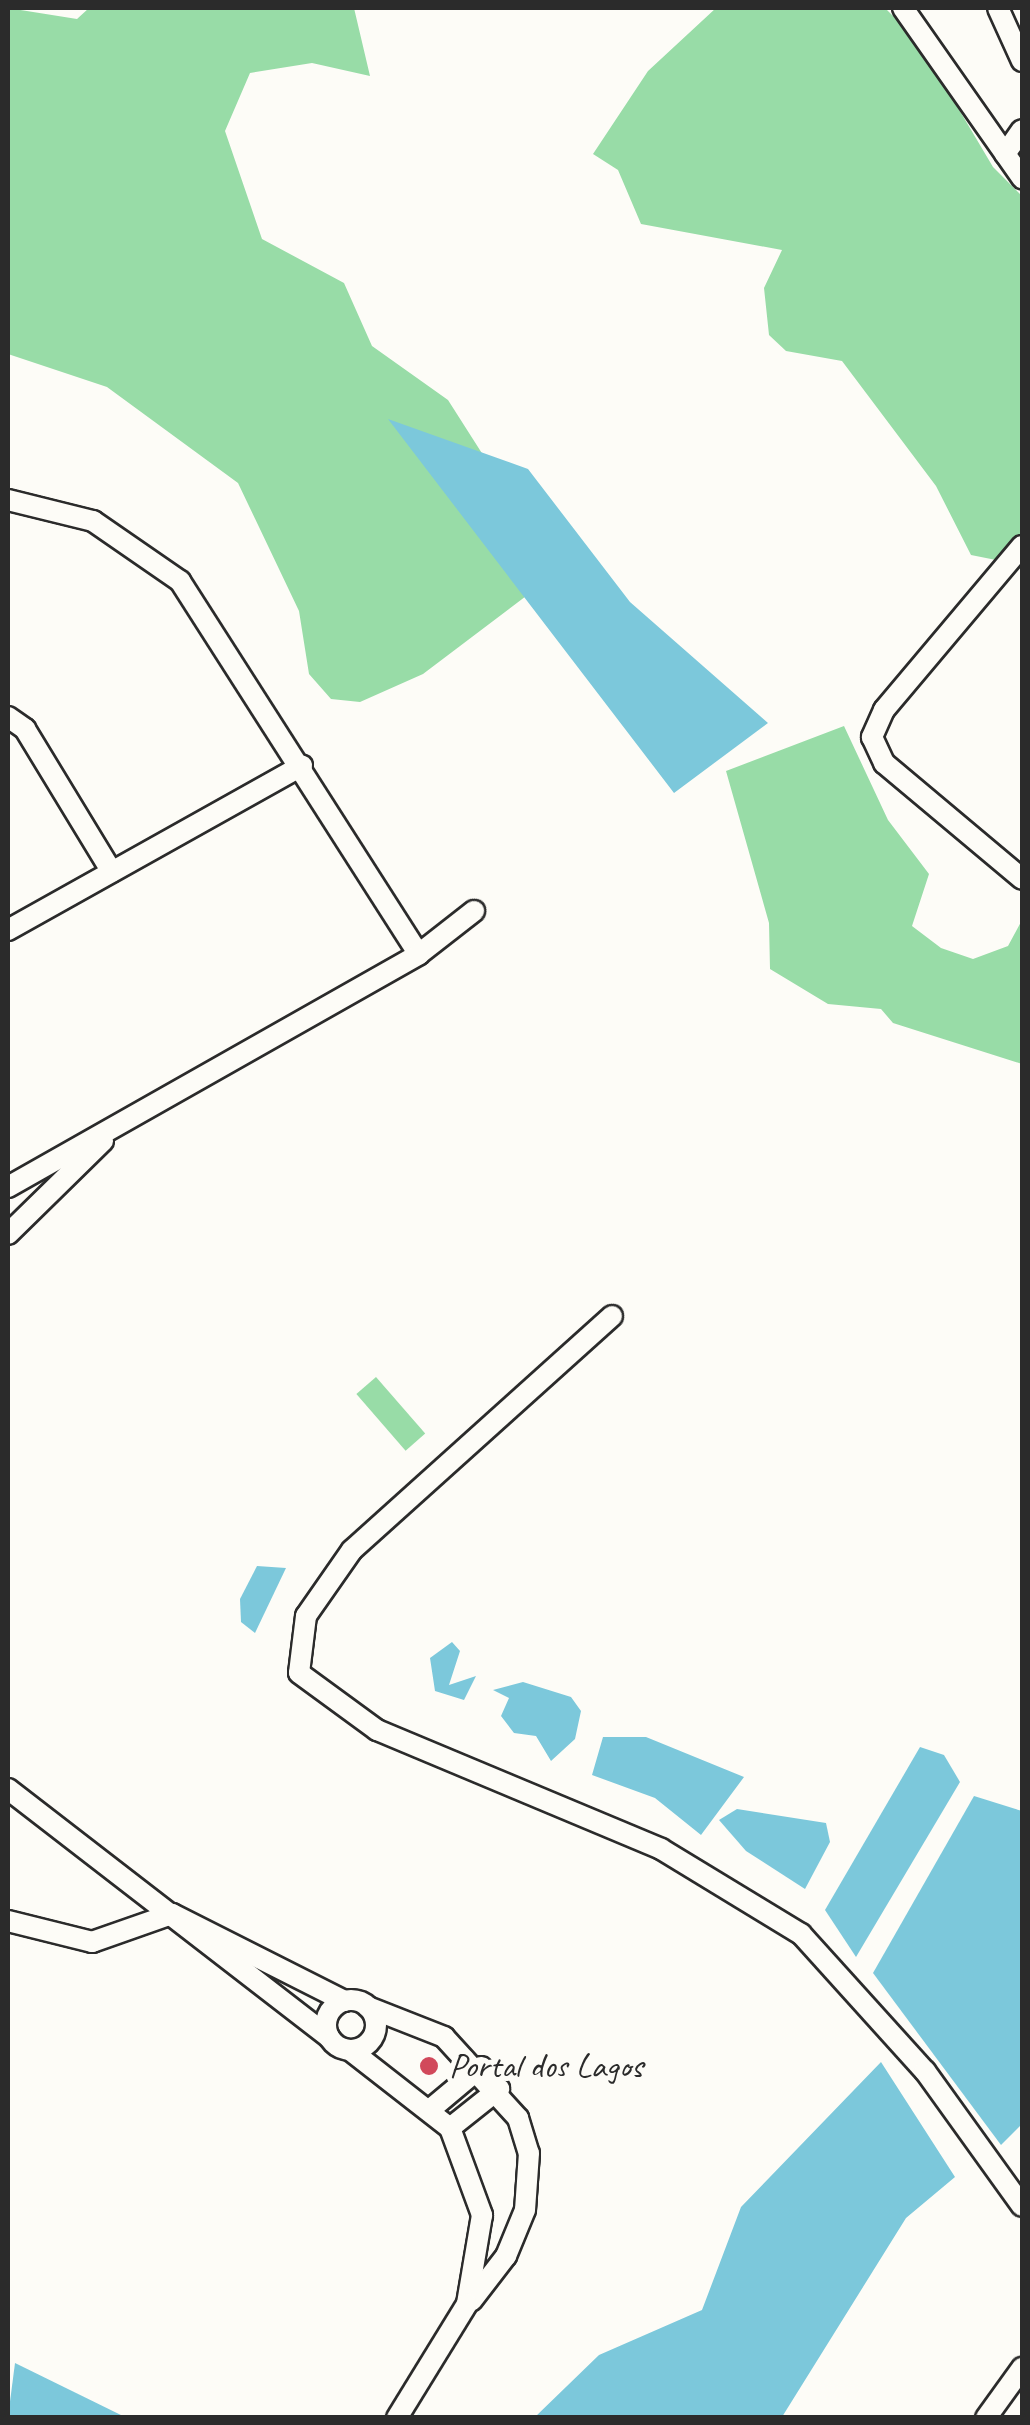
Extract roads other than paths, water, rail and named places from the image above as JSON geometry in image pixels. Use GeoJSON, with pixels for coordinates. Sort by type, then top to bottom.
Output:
{"type":"FeatureCollection","features":[{"type":"Feature","properties":{"kind":"street"},"geometry":{"type":"LineString","coordinates":[[902,8],[1022,178]]}},
{"type":"Feature","properties":{"kind":"street"},"geometry":{"type":"LineString","coordinates":[[998,8],[1022,62]]}},
{"type":"Feature","properties":{"kind":"street"},"geometry":{"type":"LineString","coordinates":[[1006,154],[1022,130]]}},
{"type":"Feature","properties":{"kind":"street"},"geometry":{"type":"LineString","coordinates":[[8,500],[94,521],[160,563],[197,600],[419,954]]}},
{"type":"Feature","properties":{"kind":"street"},"geometry":{"type":"LineString","coordinates":[[1022,546],[884,710],[872,737],[884,764],[1022,879]]}},
{"type":"Feature","properties":{"kind":"street"},"geometry":{"type":"LineString","coordinates":[[8,717],[25,730],[112,872]]}},
{"type":"Feature","properties":{"kind":"street"},"geometry":{"type":"LineString","coordinates":[[8,930],[302,766]]}},
{"type":"Feature","properties":{"kind":"street"},"geometry":{"type":"LineString","coordinates":[[8,1187],[419,954],[474,912]]}},
{"type":"Feature","properties":{"kind":"street"},"geometry":{"type":"LineString","coordinates":[[8,1234],[124,1121]]}},
{"type":"Feature","properties":{"kind":"street"},"geometry":{"type":"LineString","coordinates":[[612,1316],[352,1550],[306,1616],[298,1673],[377,1730],[661,1849],[802,1934],[925,2071],[1022,2206]]}},
{"type":"Feature","properties":{"kind":"street"},"geometry":{"type":"LineString","coordinates":[[8,1790],[172,1914],[344,2001],[424,2026],[481,2068],[518,2118],[531,2181],[506,2256],[467,2304],[397,2418]]}},
{"type":"Feature","properties":{"kind":"street"},"geometry":{"type":"LineString","coordinates":[[8,1921],[92,1942],[172,1914]]}},
{"type":"Feature","properties":{"kind":"street"},"geometry":{"type":"LineString","coordinates":[[172,1914],[189,1936],[432,2108],[450,2128],[482,2215],[467,2304]]}},
{"type":"Feature","properties":{"kind":"street"},"geometry":{"type":"LineString","coordinates":[[328,2036],[330,2012],[344,2001]]}},
{"type":"Feature","properties":{"kind":"street"},"geometry":{"type":"LineString","coordinates":[[350,2050],[372,2039],[368,2007]]}},
{"type":"Feature","properties":{"kind":"street"},"geometry":{"type":"LineString","coordinates":[[432,2108],[481,2068]]}},
{"type":"Feature","properties":{"kind":"street"},"geometry":{"type":"LineString","coordinates":[[450,2128],[500,2089]]}},
{"type":"Feature","properties":{"kind":"street"},"geometry":{"type":"LineString","coordinates":[[986,2418],[1022,2368]]}},
{"type":"Feature","properties":{"kind":"water"},"geometry":{"type":"Polygon","coordinates":[[[388,419],[528,469],[630,602],[768,723],[674,793],[388,419]]]}},
{"type":"Feature","properties":{"kind":"water"},"geometry":{"type":"Polygon","coordinates":[[[257,1566],[286,1568],[255,1633],[241,1622],[240,1599],[257,1566]]]}},
{"type":"Feature","properties":{"kind":"water"},"geometry":{"type":"Polygon","coordinates":[[[452,1642],[460,1651],[449,1685],[476,1676],[464,1700],[435,1691],[430,1658],[452,1642]]]}},
{"type":"Feature","properties":{"kind":"water"},"geometry":{"type":"Polygon","coordinates":[[[523,1682],[571,1697],[581,1711],[575,1739],[551,1761],[536,1736],[514,1733],[501,1716],[509,1698],[493,1690],[523,1682]]]}},
{"type":"Feature","properties":{"kind":"water"},"geometry":{"type":"Polygon","coordinates":[[[603,1737],[646,1737],[744,1777],[701,1835],[655,1798],[592,1775],[603,1737]]]}},
{"type":"Feature","properties":{"kind":"water"},"geometry":{"type":"Polygon","coordinates":[[[920,1747],[944,1755],[960,1782],[856,1957],[825,1910],[920,1747]]]}},
{"type":"Feature","properties":{"kind":"water"},"geometry":{"type":"Polygon","coordinates":[[[974,1796],[1022,1811],[1022,2124],[1001,2145],[873,1973],[974,1796]]]}},
{"type":"Feature","properties":{"kind":"water"},"geometry":{"type":"Polygon","coordinates":[[[737,1809],[826,1823],[830,1842],[805,1889],[746,1851],[719,1820],[737,1809]]]}},
{"type":"Feature","properties":{"kind":"water"},"geometry":{"type":"Polygon","coordinates":[[[881,2062],[955,2177],[906,2218],[782,2417],[535,2417],[599,2355],[702,2310],[741,2207],[881,2062]]]}},
{"type":"Feature","properties":{"kind":"water"},"geometry":{"type":"Polygon","coordinates":[[[15,2363],[125,2417],[8,2417],[15,2363]]]}},
{"type":"Feature","properties":{"kind":"place","name":"Portal dos Lagos"},"geometry":{"type":"Point","coordinates":[429,2066]}}]}
